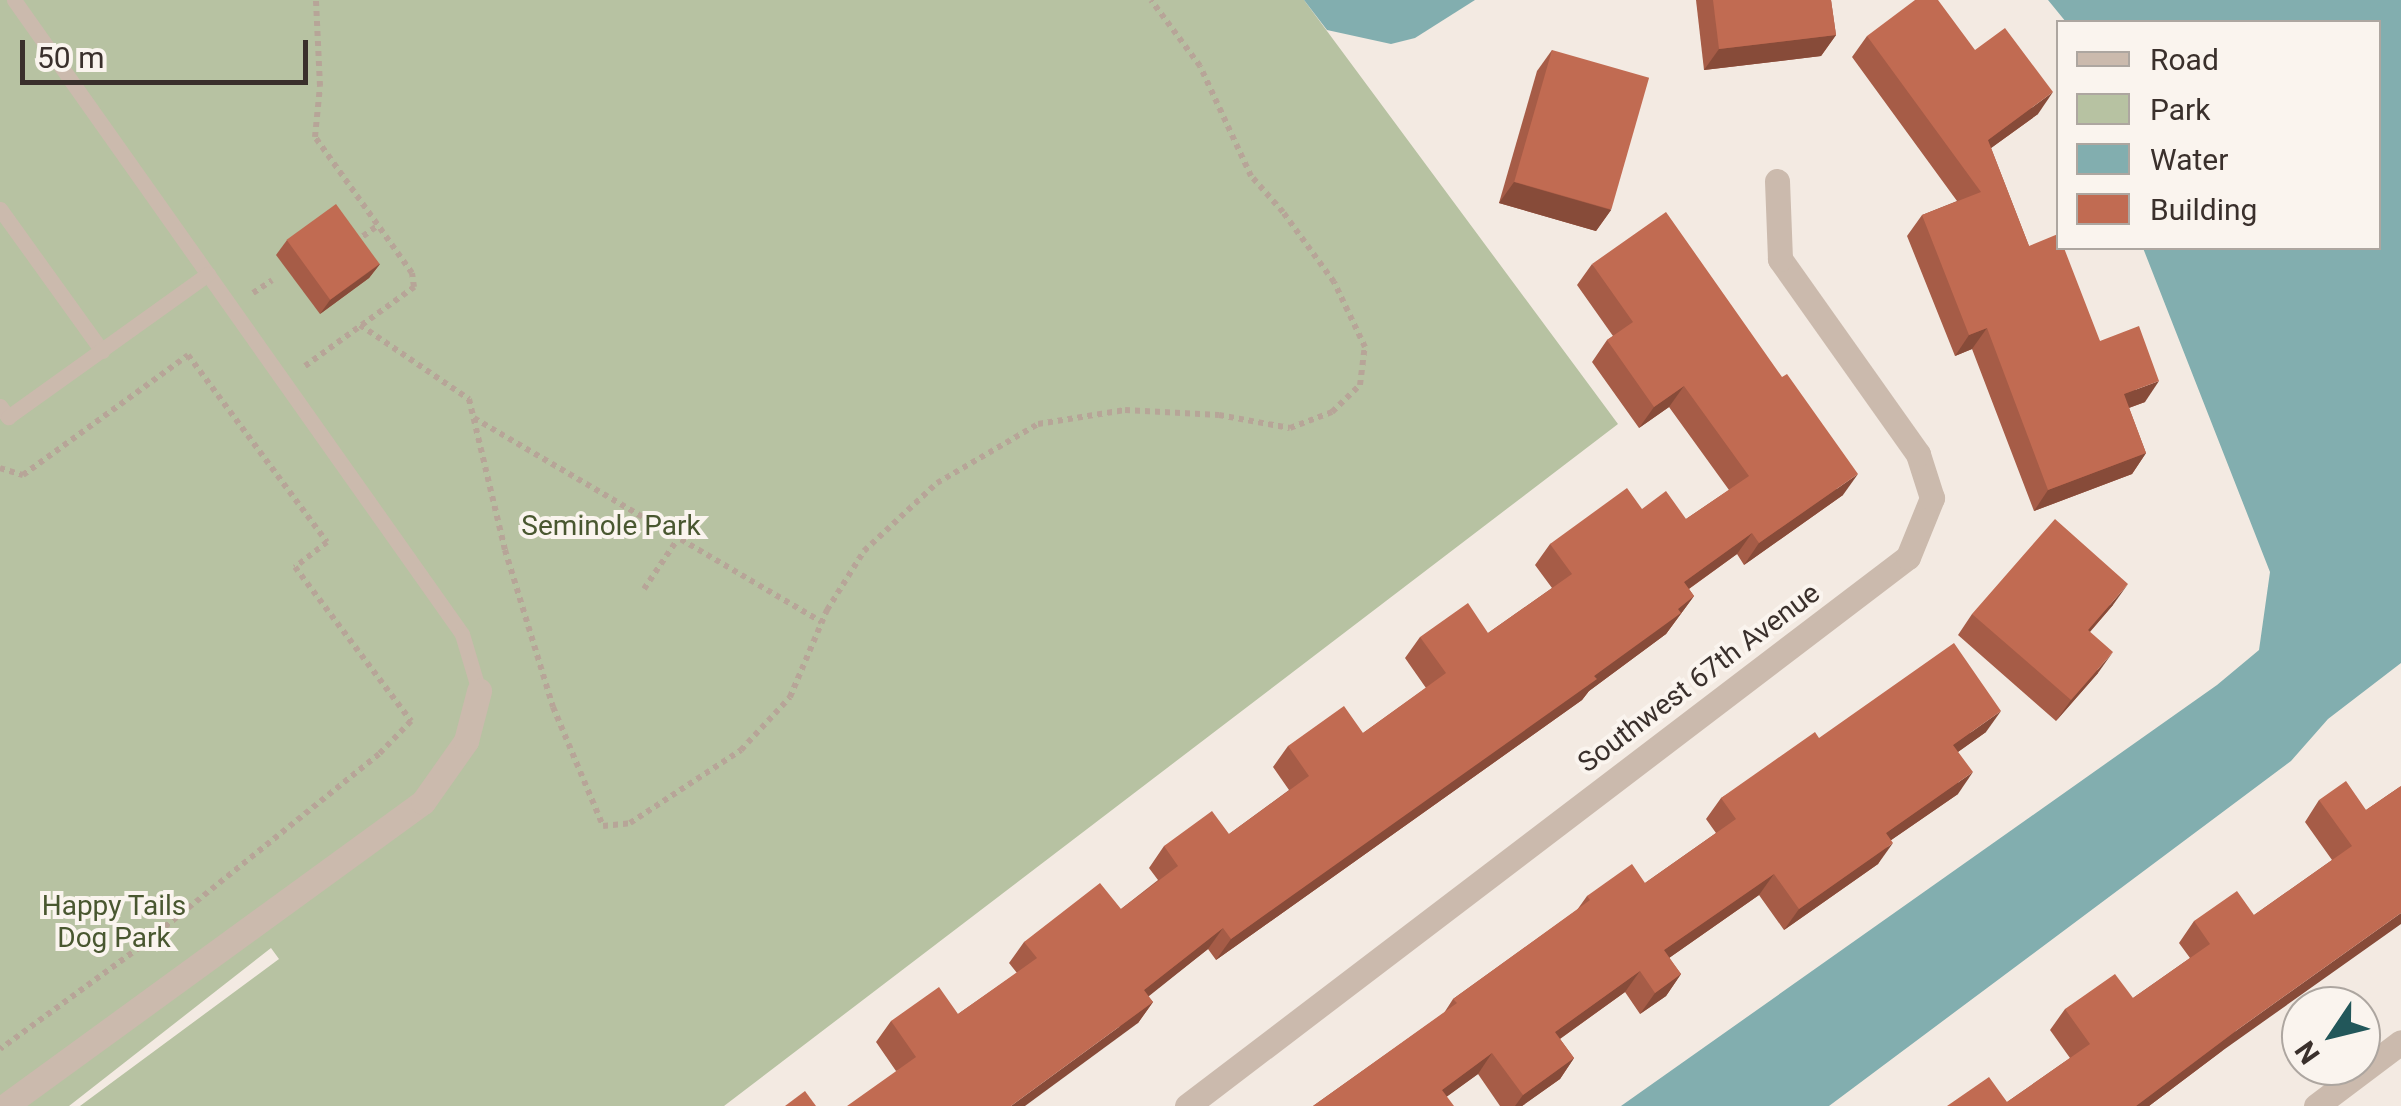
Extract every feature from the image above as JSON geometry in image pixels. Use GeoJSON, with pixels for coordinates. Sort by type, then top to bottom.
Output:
{"type":"FeatureCollection","features":[{"type":"Feature","properties":{"kind":"street","name":"Southwest 67th Avenue"},"geometry":{"type":"LineString","coordinates":[[1188,1106],[1908,557],[1932,498],[1918,454],[1780,259],[1777,181]]}},
{"type":"Feature","properties":{"kind":"street"},"geometry":{"type":"LineString","coordinates":[[5,1106],[424,802],[466,742],[479,691]]}},
{"type":"Feature","properties":{"kind":"street"},"geometry":{"type":"LineString","coordinates":[[2316,1106],[2401,1042]]}},
{"type":"Feature","properties":{"kind":"lane"},"geometry":{"type":"LineString","coordinates":[[14,0],[462,634],[479,691]]}},
{"type":"Feature","properties":{"kind":"lane"},"geometry":{"type":"LineString","coordinates":[[0,209],[102,351]]}},
{"type":"Feature","properties":{"kind":"lane"},"geometry":{"type":"LineString","coordinates":[[0,406],[8,416],[208,274]]}},
{"type":"Feature","properties":{"kind":"path"},"geometry":{"type":"LineString","coordinates":[[284,382],[414,287],[412,273],[315,137],[320,86],[316,0]]}},
{"type":"Feature","properties":{"kind":"path"},"geometry":{"type":"LineString","coordinates":[[360,326],[469,399],[505,550],[553,707],[602,826],[630,822],[741,750],[790,697],[822,622],[864,551],[936,483],[1038,424],[1125,410],[1219,415],[1290,428],[1332,412],[1360,385],[1365,347],[1334,282],[1284,212],[1250,176],[1200,66],[1152,0]]}},
{"type":"Feature","properties":{"kind":"path"},"geometry":{"type":"LineString","coordinates":[[352,244],[378,224]]}},
{"type":"Feature","properties":{"kind":"path"},"geometry":{"type":"LineString","coordinates":[[0,468],[23,475],[188,355],[327,542],[295,567],[411,721],[380,754],[140,947],[0,1049]]}},
{"type":"Feature","properties":{"kind":"path"},"geometry":{"type":"LineString","coordinates":[[473,418],[822,622]]}},
{"type":"Feature","properties":{"kind":"path"},"geometry":{"type":"LineString","coordinates":[[644,588],[677,540]]}},
{"type":"Feature","properties":{"kind":"green space","name":"Seminole Park"},"geometry":{"type":"Polygon","coordinates":[[[0,0],[1304,0],[1618,424],[724,1106],[80,1106],[279,959],[271,948],[69,1106],[0,1106],[0,0]]]}},
{"type":"Feature","properties":{"kind":"water"},"geometry":{"type":"Polygon","coordinates":[[[1304,0],[1475,0],[1415,38],[1391,44],[1327,30],[1304,0]]]}},
{"type":"Feature","properties":{"kind":"water"},"geometry":{"type":"Polygon","coordinates":[[[2048,0],[2401,0],[2401,663],[2328,719],[2291,761],[1829,1106],[1621,1106],[2217,685],[2259,650],[2270,572],[2144,250],[2381,250],[2381,20],[2064,20],[2048,0]]]}},
{"type":"Feature","properties":{"kind":"building"},"geometry":{"type":"Polygon","coordinates":[[[1713,0],[1831,0],[1836,35],[1719,49],[1713,0]]]}},
{"type":"Feature","properties":{"kind":"building"},"geometry":{"type":"Polygon","coordinates":[[[1915,0],[1938,0],[1975,50],[2005,28],[2053,92],[1988,140],[2029,246],[2056,235],[2056,250],[2065,250],[2100,341],[2139,326],[2159,381],[2124,394],[2146,453],[2048,490],[1987,328],[1969,335],[1922,215],[1981,192],[1867,36],[1915,0]]]}},
{"type":"Feature","properties":{"kind":"building"},"geometry":{"type":"Polygon","coordinates":[[[1552,50],[1649,78],[1611,210],[1514,182],[1552,50]]]}},
{"type":"Feature","properties":{"kind":"building"},"geometry":{"type":"Polygon","coordinates":[[[336,204],[379,264],[330,300],[287,240],[336,204]]]}},
{"type":"Feature","properties":{"kind":"building"},"geometry":{"type":"Polygon","coordinates":[[[1666,212],[1782,377],[1787,374],[1858,474],[1759,543],[1752,533],[1684,582],[1694,596],[1678,609],[1681,613],[1594,676],[1597,679],[1231,939],[1223,928],[1144,990],[1153,1002],[1011,1106],[847,1106],[916,1057],[891,1021],[939,987],[958,1014],[1037,958],[1024,942],[1100,883],[1121,909],[1178,866],[1164,846],[1212,811],[1229,834],[1309,776],[1288,746],[1344,706],[1363,733],[1446,673],[1420,637],[1468,603],[1488,633],[1572,574],[1550,544],[1627,488],[1642,509],[1666,491],[1686,519],[1749,476],[1684,386],[1654,407],[1607,340],[1633,322],[1592,264],[1666,212]]]}},
{"type":"Feature","properties":{"kind":"building"},"geometry":{"type":"Polygon","coordinates":[[[2055,519],[2128,584],[2088,630],[2113,652],[2071,700],[1972,614],[2055,519]]]}},
{"type":"Feature","properties":{"kind":"building"},"geometry":{"type":"Polygon","coordinates":[[[1954,643],[2001,711],[1953,745],[1973,772],[1886,833],[1893,843],[1799,909],[1774,874],[1664,950],[1681,974],[1655,993],[1640,971],[1555,1032],[1574,1058],[1523,1095],[1492,1053],[1442,1090],[1454,1106],[1313,1106],[1457,1003],[1453,999],[1590,900],[1587,896],[1632,864],[1645,883],[1736,819],[1721,798],[1815,732],[1819,738],[1954,643]]]}},
{"type":"Feature","properties":{"kind":"building"},"geometry":{"type":"Polygon","coordinates":[[[2346,781],[2366,810],[2401,786],[2401,913],[2299,986],[2281,986],[2281,999],[2136,1106],[1947,1106],[1989,1077],[2007,1102],[2090,1044],[2065,1009],[2115,974],[2133,998],[2210,944],[2194,921],[2237,891],[2254,915],[2352,846],[2319,800],[2346,781]]]}},
{"type":"Feature","properties":{"kind":"building"},"geometry":{"type":"Polygon","coordinates":[[[805,1091],[816,1106],[785,1106],[805,1091]]]}},
{"type":"Feature","properties":{"kind":"park label","name":"Happy Tails Dog Park"},"geometry":{"type":"Point","coordinates":[114,922]}}]}
